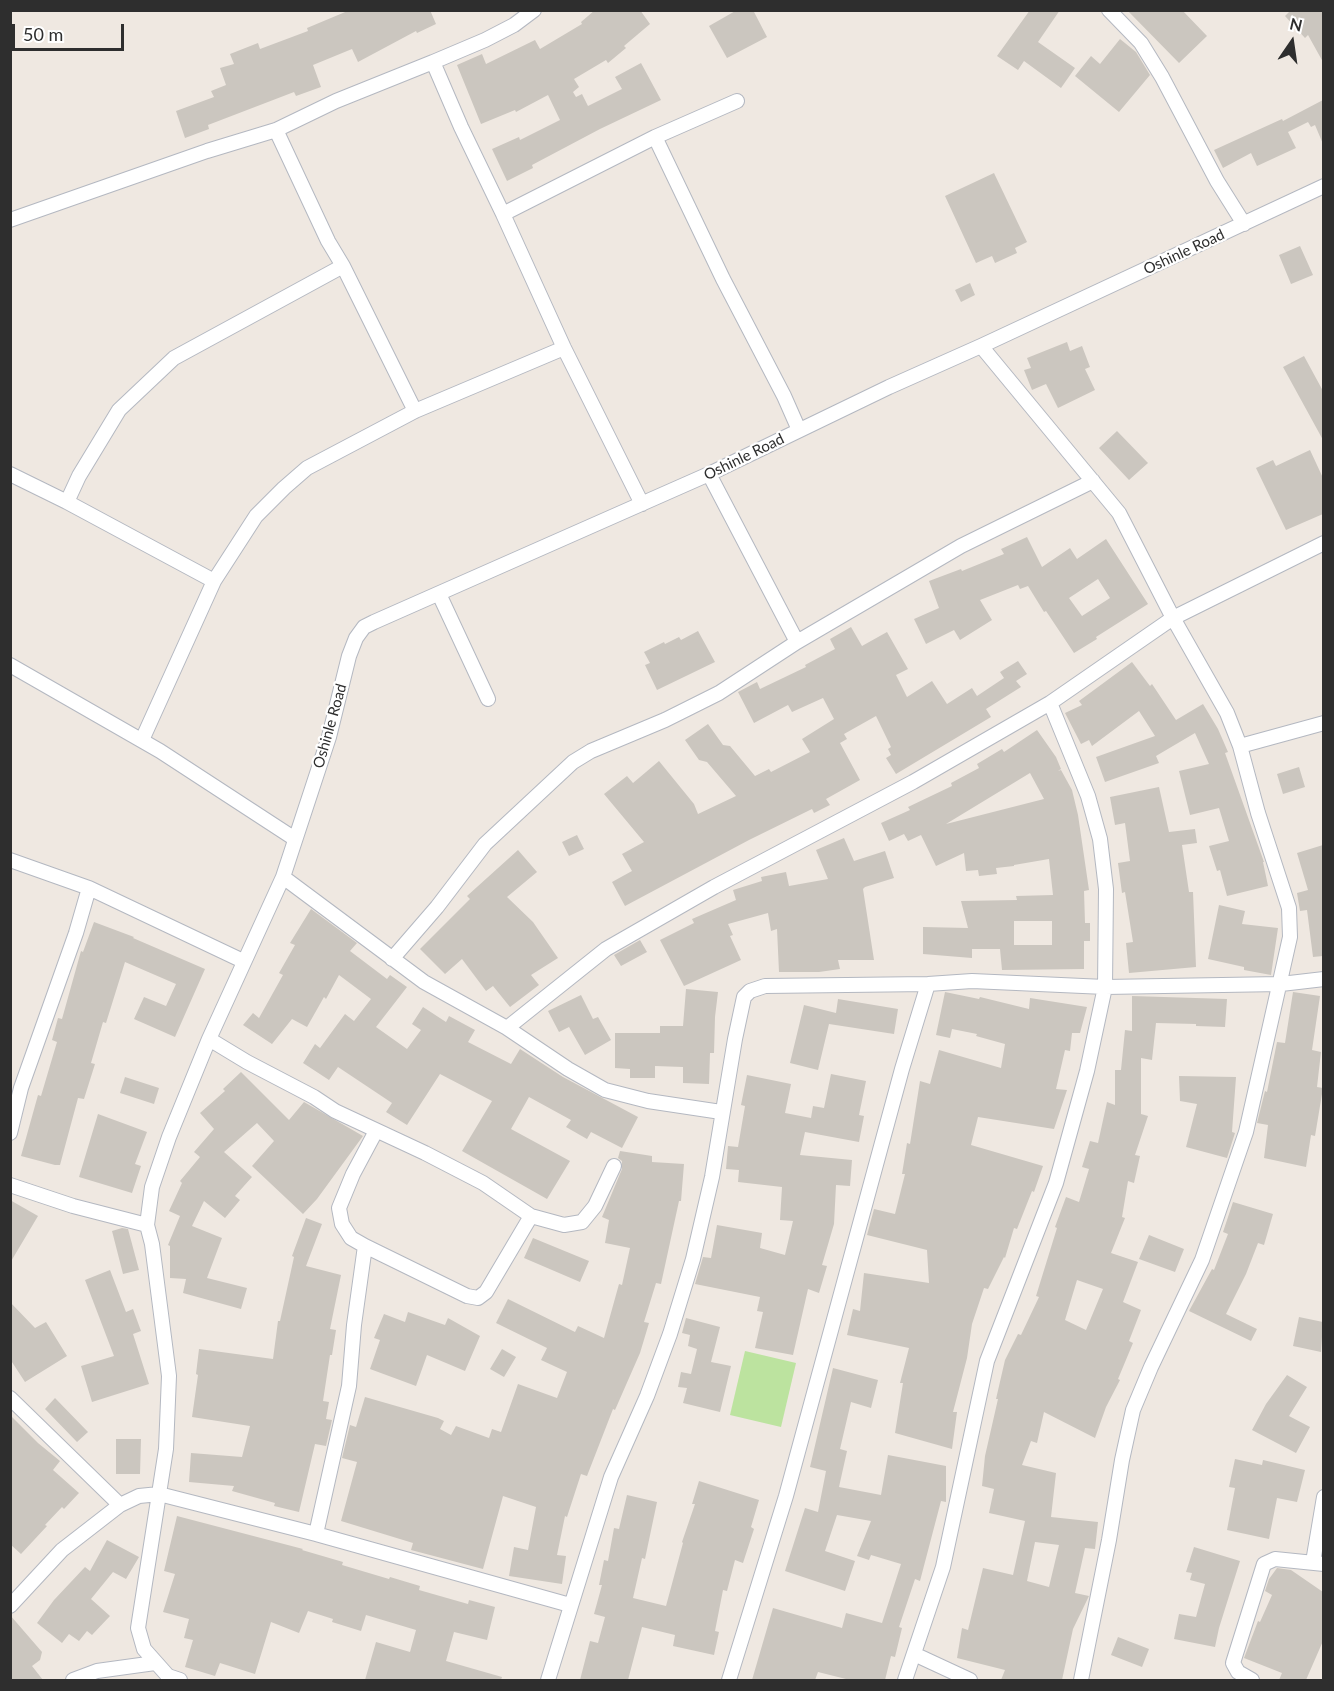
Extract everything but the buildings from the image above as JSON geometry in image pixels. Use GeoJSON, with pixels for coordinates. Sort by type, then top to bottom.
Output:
{"type":"FeatureCollection","features":[{"type":"Feature","properties":{"kind":"street"},"geometry":{"type":"LineString","coordinates":[[10,220],[207,151],[276,130],[336,101],[484,40],[514,25],[534,10]]}},
{"type":"Feature","properties":{"kind":"street"},"geometry":{"type":"LineString","coordinates":[[1109,10],[1141,43],[1162,76],[1217,181],[1244,224]]}},
{"type":"Feature","properties":{"kind":"street"},"geometry":{"type":"LineString","coordinates":[[433,62],[564,348],[642,504]]}},
{"type":"Feature","properties":{"kind":"street"},"geometry":{"type":"LineString","coordinates":[[503,214],[655,137],[736,101]]}},
{"type":"Feature","properties":{"kind":"street"},"geometry":{"type":"LineString","coordinates":[[276,130],[328,241],[343,266],[415,411]]}},
{"type":"Feature","properties":{"kind":"street"},"geometry":{"type":"LineString","coordinates":[[655,137],[799,430]]}},
{"type":"Feature","properties":{"kind":"street","name":"Oshinle Road"},"geometry":{"type":"LineString","coordinates":[[147,1225],[152,1187],[169,1137],[243,961],[283,877],[329,737],[349,656],[356,638],[364,627],[709,474],[889,387],[1323,186]]}},
{"type":"Feature","properties":{"kind":"street"},"geometry":{"type":"LineString","coordinates":[[68,502],[79,476],[119,410],[174,358],[343,266]]}},
{"type":"Feature","properties":{"kind":"street"},"geometry":{"type":"LineString","coordinates":[[981,346],[1119,513],[1173,618],[1227,713],[1240,746],[1258,813],[1289,908],[1290,937],[1281,984],[1246,1132],[1202,1260],[1133,1410],[1081,1680]]}},
{"type":"Feature","properties":{"kind":"street"},"geometry":{"type":"LineString","coordinates":[[142,741],[214,581],[256,516],[307,468],[415,411],[564,348]]}},
{"type":"Feature","properties":{"kind":"street"},"geometry":{"type":"LineString","coordinates":[[10,474],[68,502],[214,581]]}},
{"type":"Feature","properties":{"kind":"street"},"geometry":{"type":"LineString","coordinates":[[709,474],[797,642]]}},
{"type":"Feature","properties":{"kind":"street"},"geometry":{"type":"LineString","coordinates":[[392,959],[485,844],[573,762],[591,751],[665,720],[719,693],[797,642],[961,546],[1093,480]]}},
{"type":"Feature","properties":{"kind":"street"},"geometry":{"type":"LineString","coordinates":[[507,1028],[606,949],[714,887],[913,782],[1050,703],[1173,618],[1323,543]]}},
{"type":"Feature","properties":{"kind":"street"},"geometry":{"type":"LineString","coordinates":[[439,594],[488,699]]}},
{"type":"Feature","properties":{"kind":"street"},"geometry":{"type":"LineString","coordinates":[[10,665],[142,741],[295,838]]}},
{"type":"Feature","properties":{"kind":"street"},"geometry":{"type":"LineString","coordinates":[[905,1680],[944,1567],[987,1361],[1056,1183],[1087,1071],[1106,987],[1107,889],[1100,839],[1088,796],[1050,703]]}},
{"type":"Feature","properties":{"kind":"street"},"geometry":{"type":"LineString","coordinates":[[1240,746],[1323,723]]}},
{"type":"Feature","properties":{"kind":"street"},"geometry":{"type":"LineString","coordinates":[[10,860],[89,888],[243,961]]}},
{"type":"Feature","properties":{"kind":"street"},"geometry":{"type":"LineString","coordinates":[[283,877],[424,982],[507,1028],[568,1069],[605,1090],[648,1101],[721,1113]]}},
{"type":"Feature","properties":{"kind":"street"},"geometry":{"type":"LineString","coordinates":[[10,1132],[21,1088],[76,933],[89,888]]}},
{"type":"Feature","properties":{"kind":"street"},"geometry":{"type":"LineString","coordinates":[[548,1680],[611,1477],[647,1395],[687,1280],[712,1177],[721,1113],[744,997],[750,991],[765,986],[928,984],[972,981],[1106,987],[1281,984],[1323,978]]}},
{"type":"Feature","properties":{"kind":"street"},"geometry":{"type":"LineString","coordinates":[[729,1680],[786,1496],[902,1070],[928,984]]}},
{"type":"Feature","properties":{"kind":"street"},"geometry":{"type":"LineString","coordinates":[[209,1039],[335,1111],[483,1183],[531,1216],[564,1225],[582,1222],[595,1206],[614,1166]]}},
{"type":"Feature","properties":{"kind":"street"},"geometry":{"type":"LineString","coordinates":[[376,1131],[353,1174],[339,1208],[342,1224],[351,1239],[467,1296],[477,1298],[486,1292],[531,1216]]}},
{"type":"Feature","properties":{"kind":"street"},"geometry":{"type":"LineString","coordinates":[[10,1185],[73,1206],[147,1225],[153,1244],[169,1376],[166,1449],[138,1628],[144,1649],[155,1663],[168,1676],[180,1680]]}},
{"type":"Feature","properties":{"kind":"street"},"geometry":{"type":"LineString","coordinates":[[316,1534],[349,1386],[354,1325],[365,1246]]}},
{"type":"Feature","properties":{"kind":"street"},"geometry":{"type":"LineString","coordinates":[[10,1398],[120,1505]]}},
{"type":"Feature","properties":{"kind":"street"},"geometry":{"type":"LineString","coordinates":[[10,1606],[62,1550],[120,1505],[139,1496],[159,1494],[316,1534],[570,1605]]}},
{"type":"Feature","properties":{"kind":"street"},"geometry":{"type":"LineString","coordinates":[[1252,1680],[1238,1672],[1233,1663],[1264,1564],[1275,1559],[1318,1563],[1323,1497]]}},
{"type":"Feature","properties":{"kind":"street"},"geometry":{"type":"LineString","coordinates":[[914,1654],[970,1680]]}},
{"type":"Feature","properties":{"kind":"street"},"geometry":{"type":"LineString","coordinates":[[73,1680],[97,1671],[155,1663]]}},
{"type":"Feature","properties":{"kind":"green space"},"geometry":{"type":"Polygon","coordinates":[[[745,1351],[796,1363],[781,1427],[730,1415],[745,1351]]]}}]}
